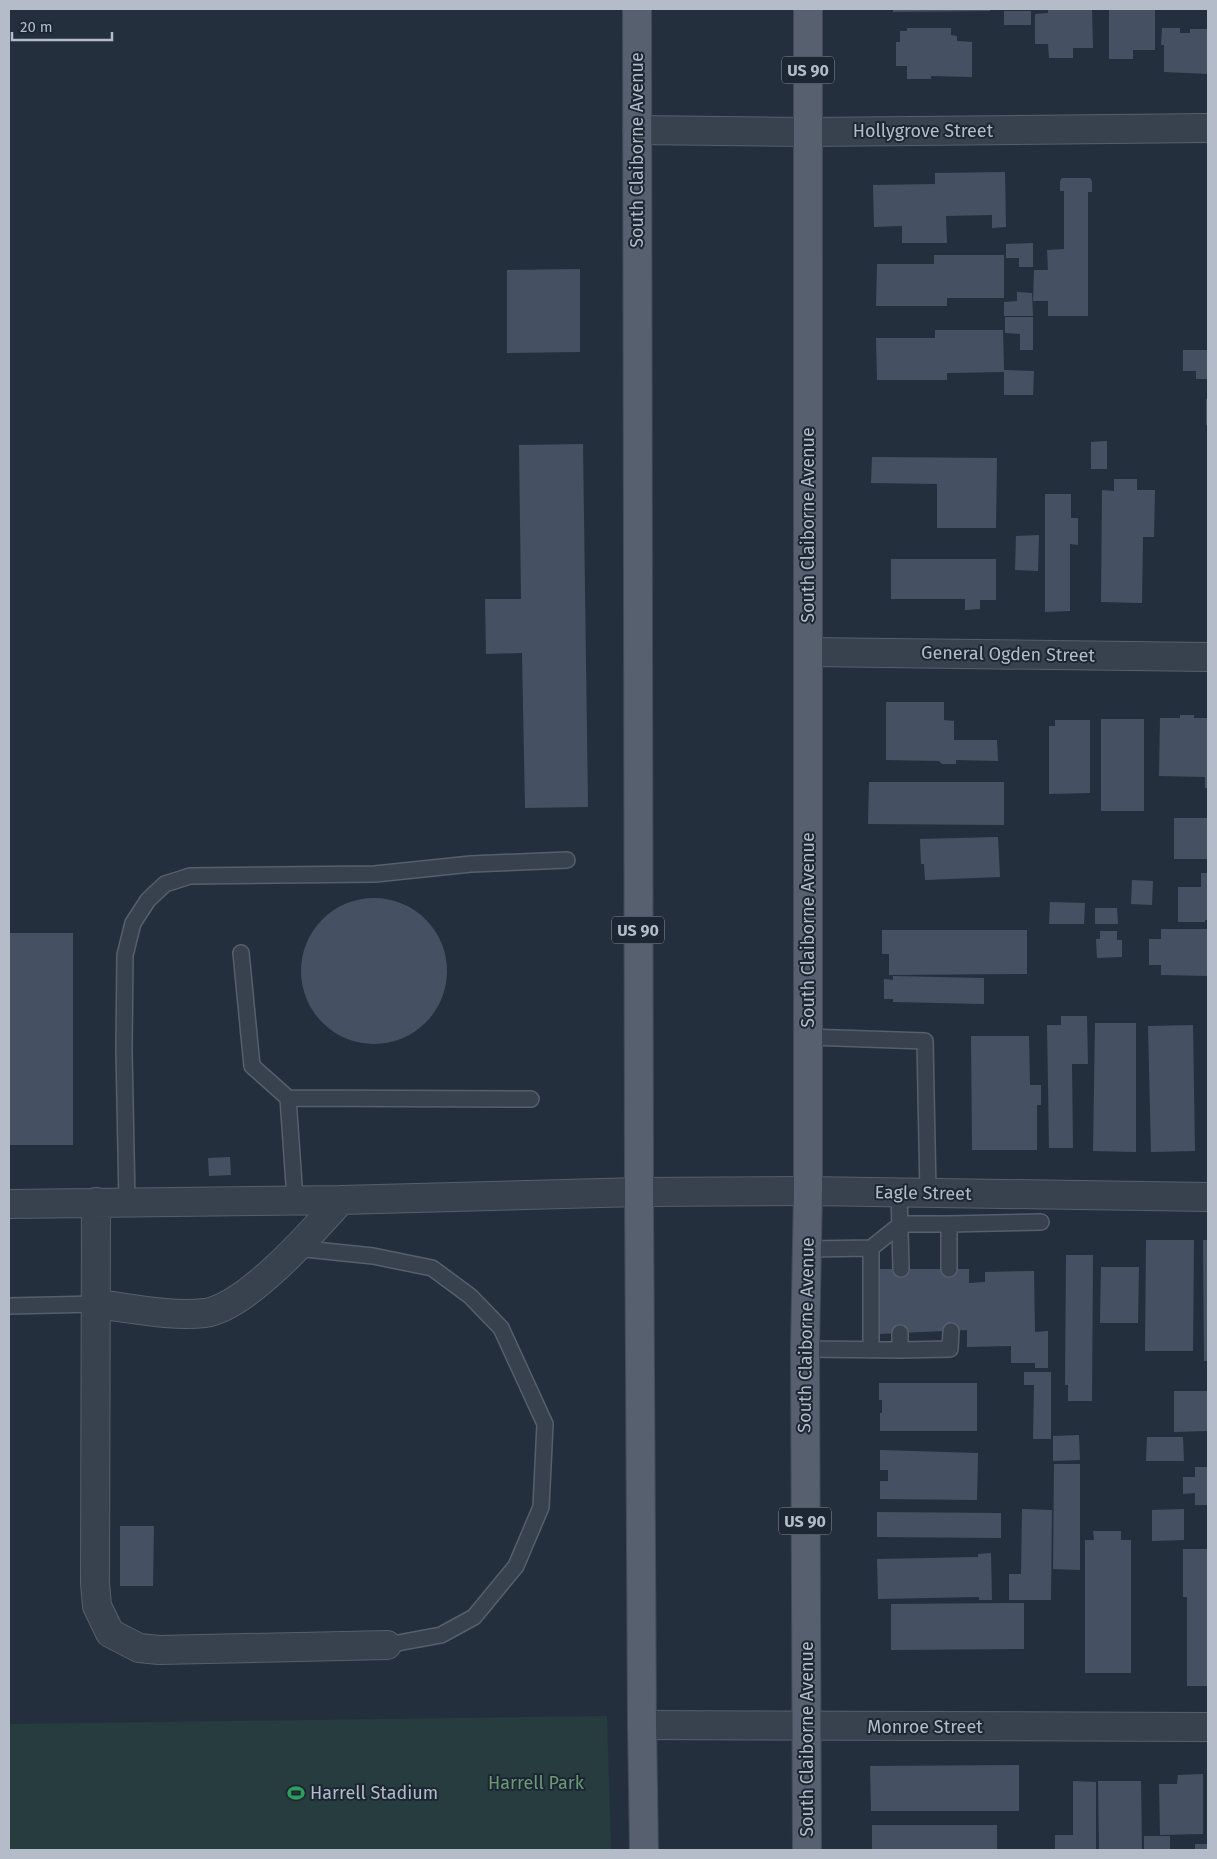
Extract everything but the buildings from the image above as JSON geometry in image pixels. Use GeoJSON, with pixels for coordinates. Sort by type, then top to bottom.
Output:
{"type":"FeatureCollection","features":[{"type":"Feature","properties":{"kind":"main road","name":"South Claiborne Avenue"},"geometry":{"type":"LineString","coordinates":[[637,9],[639,1192],[644,1850]]}},
{"type":"Feature","properties":{"kind":"main road","name":"South Claiborne Avenue"},"geometry":{"type":"LineString","coordinates":[[807,1850],[805,1349],[808,1192],[808,9]]}},
{"type":"Feature","properties":{"kind":"street","name":"Hollygrove Street"},"geometry":{"type":"LineString","coordinates":[[637,130],[808,132],[1208,128]]}},
{"type":"Feature","properties":{"kind":"street","name":"General Ogden Street"},"geometry":{"type":"LineString","coordinates":[[808,652],[1208,657]]}},
{"type":"Feature","properties":{"kind":"street","name":"Eagle Street"},"geometry":{"type":"LineString","coordinates":[[9,1204],[341,1200],[639,1192],[928,1193],[1208,1197]]}},
{"type":"Feature","properties":{"kind":"street"},"geometry":{"type":"LineString","coordinates":[[96,1304],[178,1314],[207,1313],[227,1305],[266,1278],[341,1200]]}},
{"type":"Feature","properties":{"kind":"street"},"geometry":{"type":"LineString","coordinates":[[96,1202],[95,1583],[97,1606],[110,1632],[139,1648],[159,1650],[387,1645]]}},
{"type":"Feature","properties":{"kind":"street","name":"Monroe Street"},"geometry":{"type":"LineString","coordinates":[[642,1725],[1208,1727]]}},
{"type":"Feature","properties":{"kind":"lane"},"geometry":{"type":"LineString","coordinates":[[127,1202],[124,1050],[125,955],[133,923],[148,900],[165,884],[190,876],[375,874],[471,864],[568,860]]}},
{"type":"Feature","properties":{"kind":"lane"},"geometry":{"type":"LineString","coordinates":[[241,953],[252,1066],[288,1098],[532,1100]]}},
{"type":"Feature","properties":{"kind":"lane"},"geometry":{"type":"LineString","coordinates":[[808,1037],[925,1041],[928,1193]]}},
{"type":"Feature","properties":{"kind":"lane"},"geometry":{"type":"LineString","coordinates":[[288,1098],[295,1200]]}},
{"type":"Feature","properties":{"kind":"lane"},"geometry":{"type":"LineString","coordinates":[[899,1193],[901,1269]]}},
{"type":"Feature","properties":{"kind":"lane"},"geometry":{"type":"LineString","coordinates":[[1008,1194],[1010,1223]]}},
{"type":"Feature","properties":{"kind":"lane"},"geometry":{"type":"LineString","coordinates":[[807,1249],[871,1248],[901,1224],[1041,1222]]}},
{"type":"Feature","properties":{"kind":"lane"},"geometry":{"type":"LineString","coordinates":[[949,1224],[949,1269]]}},
{"type":"Feature","properties":{"kind":"lane"},"geometry":{"type":"LineString","coordinates":[[296,1248],[373,1256],[432,1268],[470,1296],[502,1328],[545,1424],[540,1507],[516,1566],[474,1617],[440,1635],[387,1645]]}},
{"type":"Feature","properties":{"kind":"lane"},"geometry":{"type":"LineString","coordinates":[[871,1248],[871,1350]]}},
{"type":"Feature","properties":{"kind":"lane"},"geometry":{"type":"LineString","coordinates":[[9,1306],[96,1304]]}},
{"type":"Feature","properties":{"kind":"lane"},"geometry":{"type":"LineString","coordinates":[[805,1349],[950,1349],[951,1330]]}},
{"type":"Feature","properties":{"kind":"lane"},"geometry":{"type":"LineString","coordinates":[[900,1333],[900,1350]]}},
{"type":"Feature","properties":{"kind":"green space","name":"Harrell Stadium"},"geometry":{"type":"Polygon","coordinates":[[[607,1716],[611,1850],[9,1850],[9,1724],[607,1716]]]}},
{"type":"Feature","properties":{"kind":"place","name":"Harrell Stadium"},"geometry":{"type":"Point","coordinates":[296,1793]}},
{"type":"Feature","properties":{"kind":"park label","name":"Harrell Park"},"geometry":{"type":"Point","coordinates":[536,1783]}}]}
